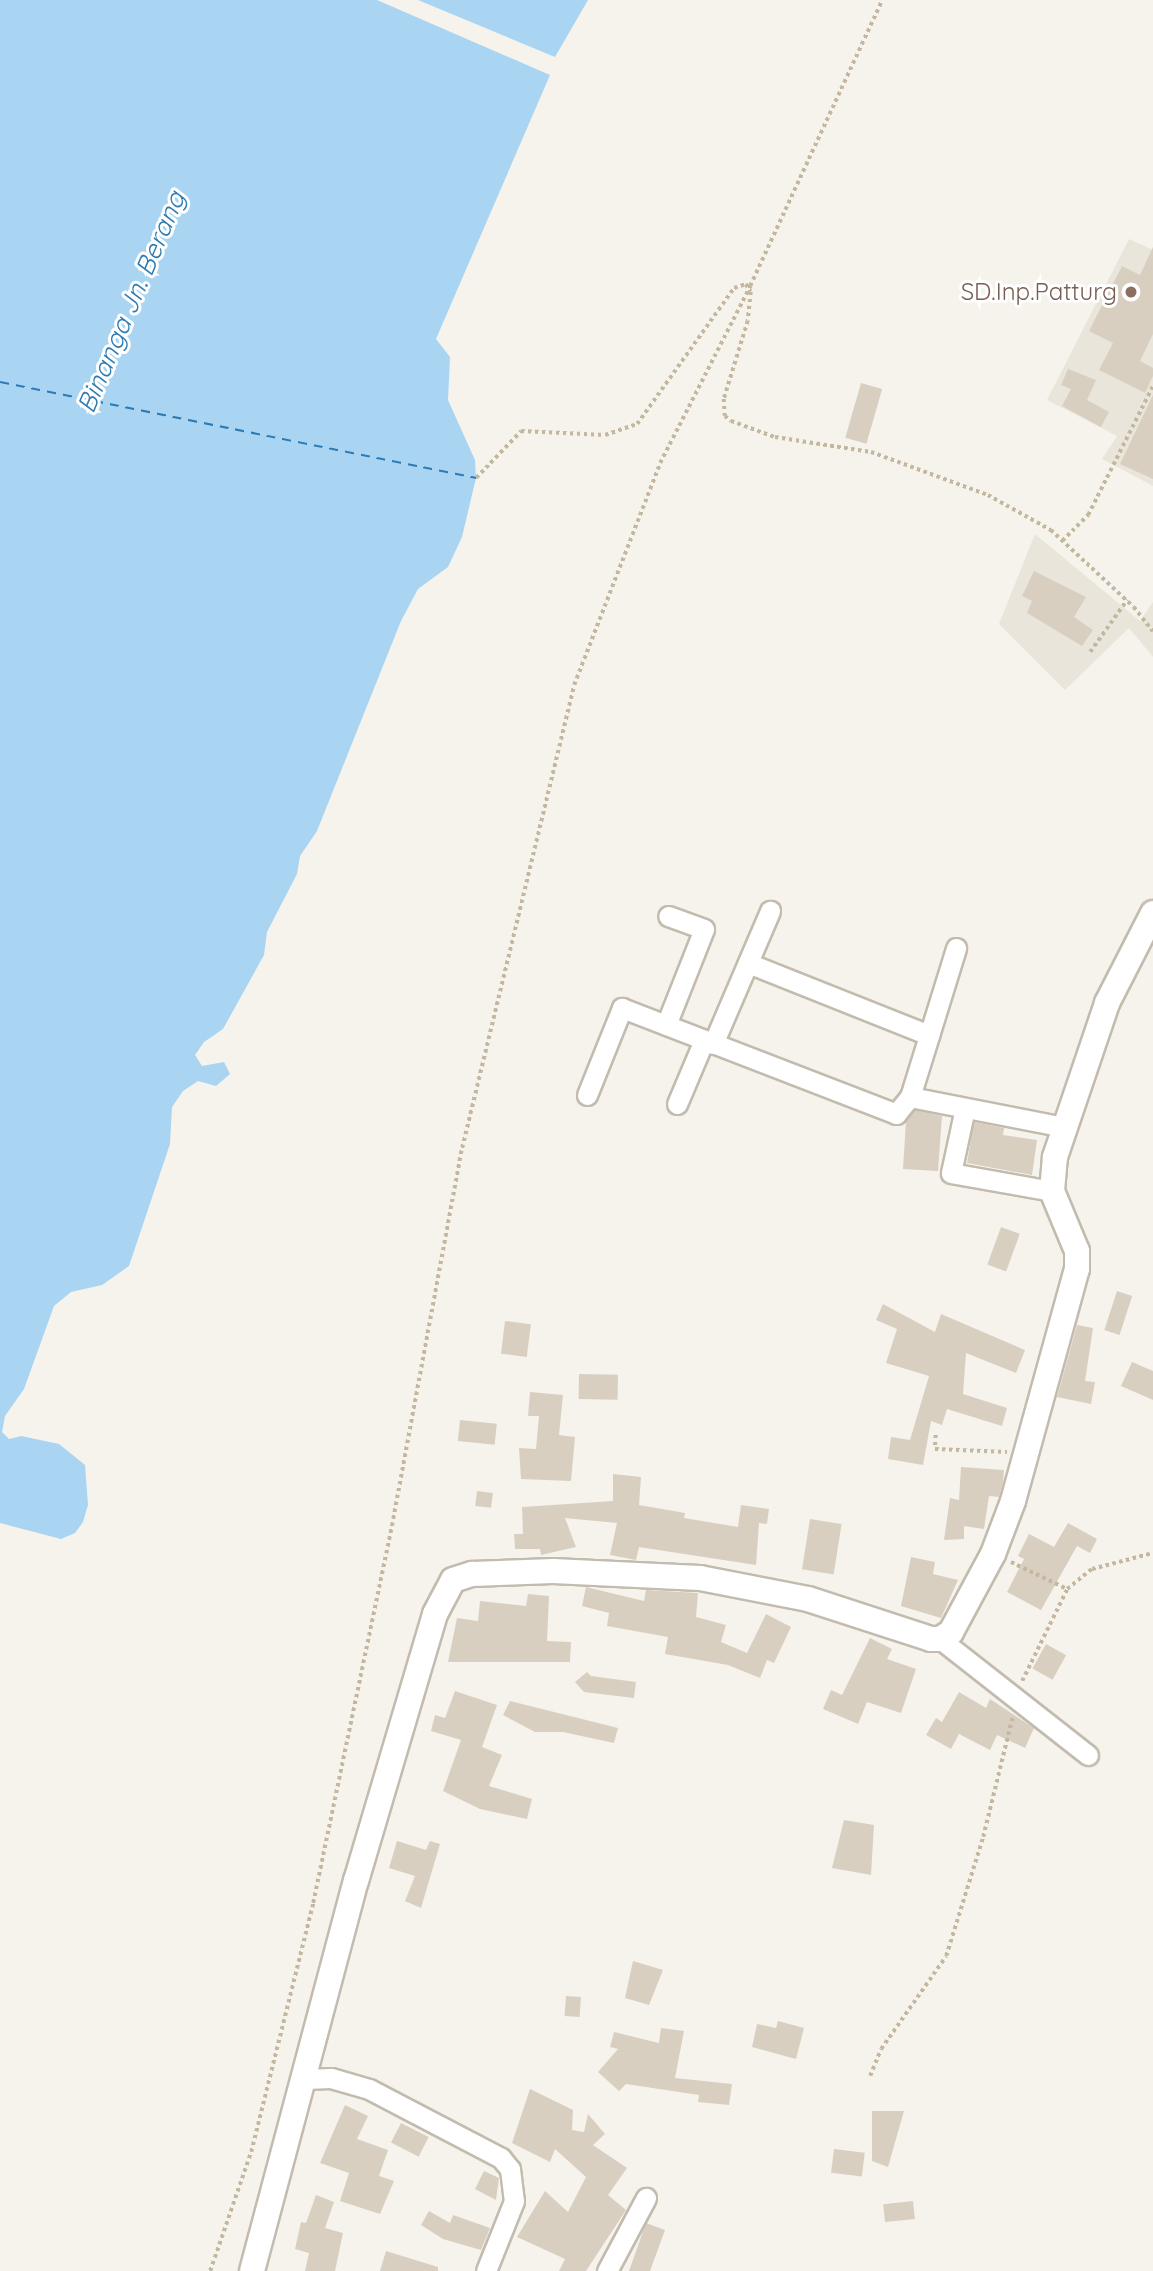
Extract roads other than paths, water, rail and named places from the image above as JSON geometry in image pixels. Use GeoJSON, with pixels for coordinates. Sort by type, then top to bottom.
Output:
{"type":"FeatureCollection","features":[{"type":"Feature","properties":{"kind":"street"},"geometry":{"type":"LineString","coordinates":[[677,1104],[748,963],[770,911]]}},
{"type":"Feature","properties":{"kind":"street"},"geometry":{"type":"LineString","coordinates":[[940,1639],[959,1620],[993,1554],[1026,1452],[1078,1259],[1052,1191],[1052,1170],[1107,1003],[1153,913]]}},
{"type":"Feature","properties":{"kind":"street"},"geometry":{"type":"LineString","coordinates":[[666,1025],[704,929],[668,916]]}},
{"type":"Feature","properties":{"kind":"street"},"geometry":{"type":"LineString","coordinates":[[587,1095],[622,1008],[896,1114],[910,1097],[956,948]]}},
{"type":"Feature","properties":{"kind":"street"},"geometry":{"type":"LineString","coordinates":[[748,963],[929,1035]]}},
{"type":"Feature","properties":{"kind":"street"},"geometry":{"type":"LineString","coordinates":[[910,1097],[1065,1127]]}},
{"type":"Feature","properties":{"kind":"street"},"geometry":{"type":"LineString","coordinates":[[965,1108],[951,1173],[1052,1191]]}},
{"type":"Feature","properties":{"kind":"street"},"geometry":{"type":"LineString","coordinates":[[252,2271],[431,1626],[453,1580],[472,1574],[553,1571],[701,1578],[808,1599],[911,1634],[940,1639],[1088,1755]]}},
{"type":"Feature","properties":{"kind":"street"},"geometry":{"type":"LineString","coordinates":[[304,2079],[331,2078],[369,2089],[501,2158],[513,2182],[511,2220],[486,2271]]}},
{"type":"Feature","properties":{"kind":"street"},"geometry":{"type":"LineString","coordinates":[[607,2271],[646,2198]]}},
{"type":"Feature","properties":{"kind":"water","name":"Binanga Jn. Berang"},"geometry":{"type":"Polygon","coordinates":[[[0,0],[377,0],[550,75],[436,339],[450,357],[448,400],[475,460],[476,478],[462,537],[448,567],[418,589],[401,621],[317,831],[300,856],[297,874],[267,932],[264,955],[223,1029],[204,1042],[195,1055],[202,1066],[224,1062],[230,1074],[216,1086],[198,1081],[183,1091],[172,1107],[170,1144],[129,1266],[102,1285],[71,1292],[54,1306],[24,1389],[5,1416],[2,1432],[9,1439],[21,1436],[59,1444],[85,1465],[88,1505],[83,1522],[75,1533],[61,1539],[0,1523],[0,0]]]}},
{"type":"Feature","properties":{"kind":"water"},"geometry":{"type":"Polygon","coordinates":[[[418,0],[588,0],[555,57],[418,0]]]}},
{"type":"Feature","properties":{"kind":"place","name":"SD.Inp.Patturg"},"geometry":{"type":"Point","coordinates":[1131,292]}}]}
